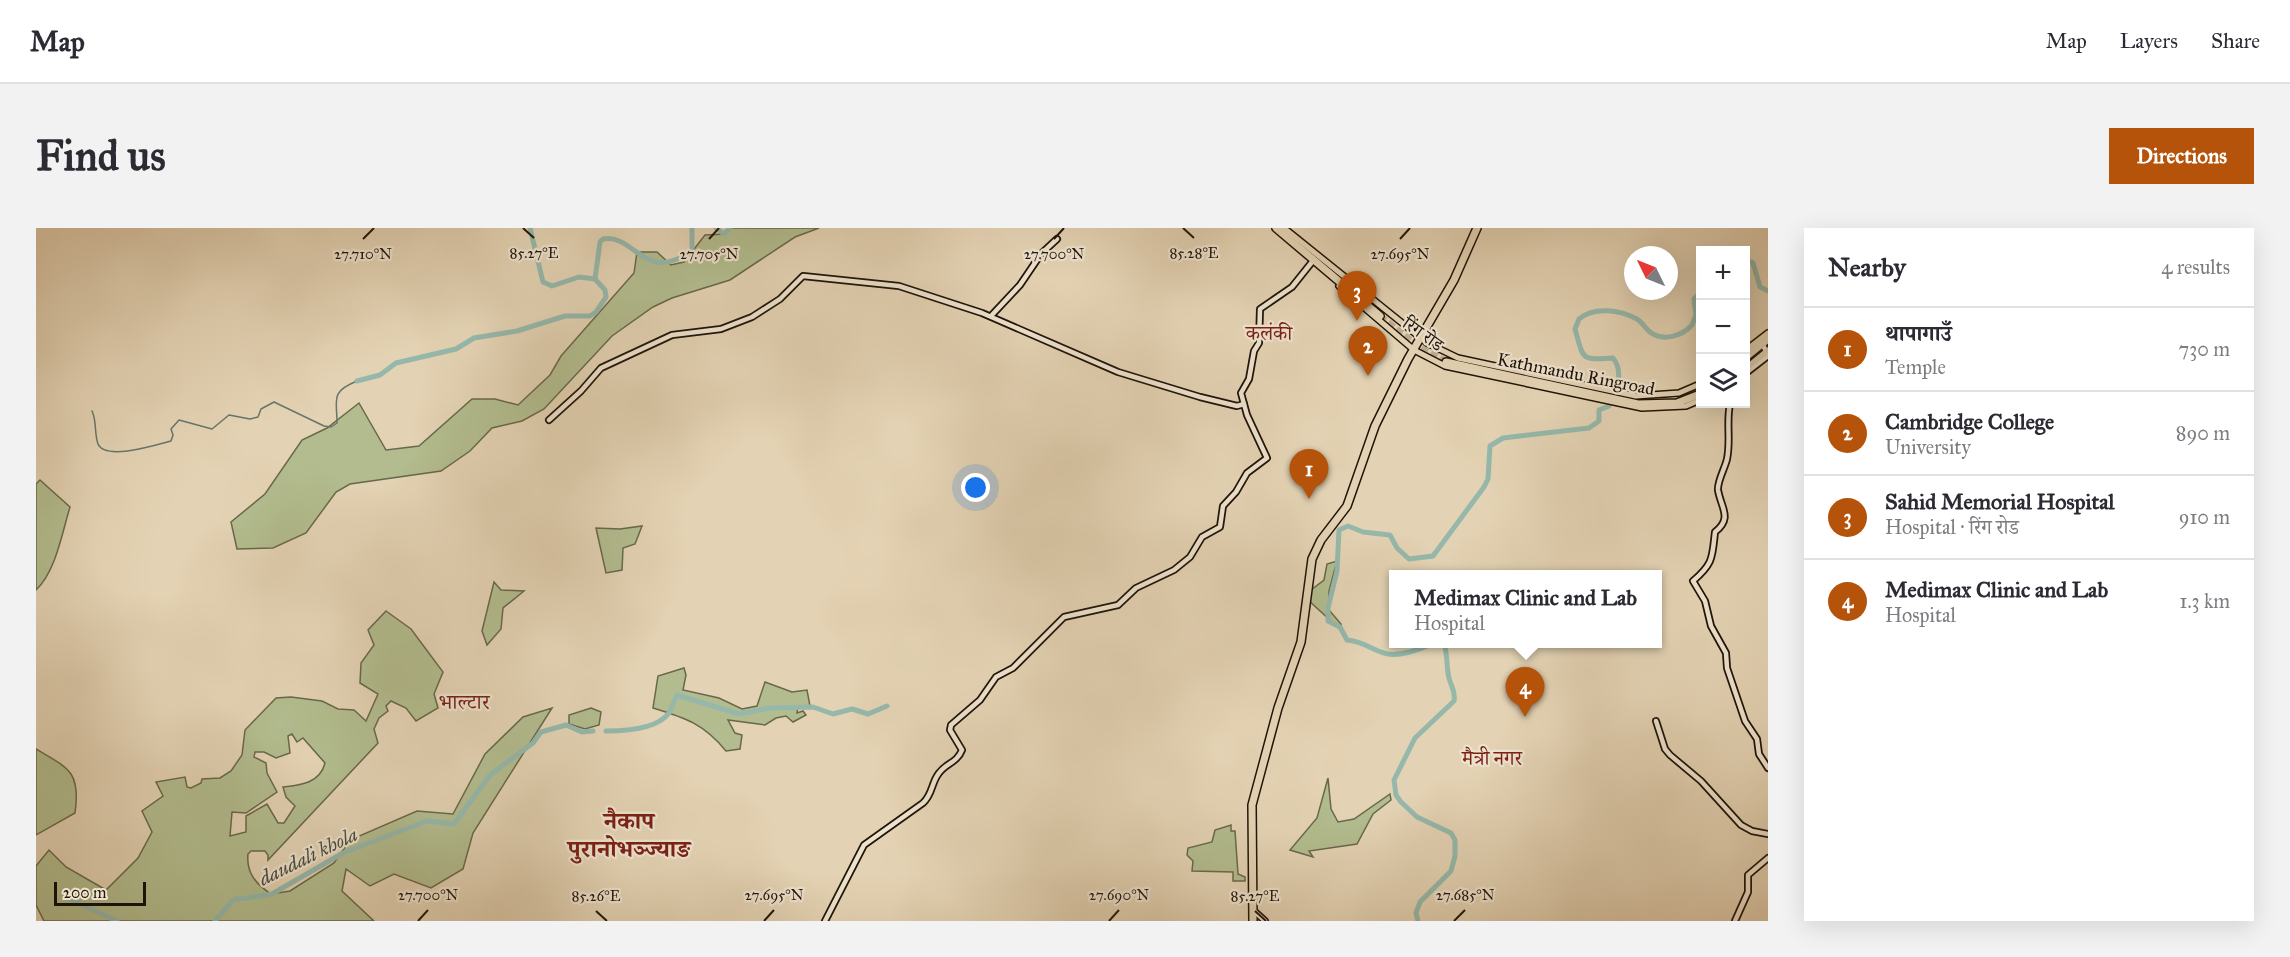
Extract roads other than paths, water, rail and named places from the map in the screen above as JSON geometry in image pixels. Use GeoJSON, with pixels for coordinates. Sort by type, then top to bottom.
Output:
{"type":"FeatureCollection","features":[{"type":"Feature","properties":{"kind":"highway"},"geometry":{"type":"LineString","coordinates":[[1277,228],[1382,315],[1284,228]]}},
{"type":"Feature","properties":{"kind":"highway"},"geometry":{"type":"LineString","coordinates":[[1253,921],[1251,819],[1259,778],[1303,635],[1312,559],[1321,540],[1349,501],[1375,426],[1408,359],[1454,280],[1477,228]]}},
{"type":"Feature","properties":{"kind":"highway"},"geometry":{"type":"LineString","coordinates":[[1750,357],[1767,346]]}},
{"type":"Feature","properties":{"kind":"highway","name":"Kathmandu Ringroad"},"geometry":{"type":"LineString","coordinates":[[1447,361],[1627,400],[1669,404],[1696,395]]}},
{"type":"Feature","properties":{"kind":"main road","name":"रिंग रोड"},"geometry":{"type":"LineString","coordinates":[[1277,228],[1312,262],[1414,350],[1436,363],[1463,371],[1587,397],[1595,393]]}},
{"type":"Feature","properties":{"kind":"main road"},"geometry":{"type":"LineString","coordinates":[[1284,228],[1316,251],[1421,338],[1441,351],[1469,362],[1595,393]]}},
{"type":"Feature","properties":{"kind":"main road"},"geometry":{"type":"LineString","coordinates":[[1750,347],[1768,333]]}},
{"type":"Feature","properties":{"kind":"main road"},"geometry":{"type":"LineString","coordinates":[[1750,364],[1767,346]]}},
{"type":"Feature","properties":{"kind":"main road"},"geometry":{"type":"LineString","coordinates":[[1627,400],[1686,391],[1696,386]]}},
{"type":"Feature","properties":{"kind":"main road"},"geometry":{"type":"LineString","coordinates":[[1627,400],[1669,409],[1696,401]]}},
{"type":"Feature","properties":{"kind":"street"},"geometry":{"type":"LineString","coordinates":[[991,316],[1020,285],[1041,254],[1057,239]]}},
{"type":"Feature","properties":{"kind":"street"},"geometry":{"type":"LineString","coordinates":[[825,921],[864,845],[923,803],[931,795],[938,774],[959,757],[962,750],[950,730],[951,725],[980,700],[996,677],[1013,668],[1064,617],[1118,605],[1136,588],[1174,570],[1190,557],[1202,537],[1220,527],[1223,506],[1236,492],[1246,473],[1268,458],[1244,405],[1241,393],[1249,379],[1254,351],[1259,343],[1260,309],[1292,287],[1312,262]]}},
{"type":"Feature","properties":{"kind":"street"},"geometry":{"type":"LineString","coordinates":[[549,420],[581,391],[601,368],[672,335],[721,329],[752,317],[780,299],[803,276],[898,286],[991,316],[1118,372],[1200,397],[1237,406],[1244,405]]}},
{"type":"Feature","properties":{"kind":"street"},"geometry":{"type":"LineString","coordinates":[[1750,370],[1767,356],[1767,346]]}},
{"type":"Feature","properties":{"kind":"street"},"geometry":{"type":"LineString","coordinates":[[1729,408],[1727,418],[1730,440],[1718,488],[1724,504],[1723,526],[1715,532],[1716,546],[1711,564],[1692,581],[1705,602],[1711,626],[1726,653],[1727,668],[1744,721],[1757,739],[1759,754],[1768,768]]}},
{"type":"Feature","properties":{"kind":"street"},"geometry":{"type":"LineString","coordinates":[[1656,721],[1665,749],[1670,755],[1701,781],[1741,825],[1752,831],[1768,834]]}},
{"type":"Feature","properties":{"kind":"street"},"geometry":{"type":"LineString","coordinates":[[1736,921],[1748,892],[1748,875],[1768,858]]}},
{"type":"Feature","properties":{"kind":"street"},"geometry":{"type":"LineString","coordinates":[[1254,911],[1265,921]]}},
{"type":"Feature","properties":{"kind":"waterway"},"geometry":{"type":"LineString","coordinates":[[530,228],[543,282],[552,286],[579,277],[595,279],[600,242],[603,239],[614,239],[652,261],[663,263],[676,260],[692,250],[692,228]]}},
{"type":"Feature","properties":{"kind":"waterway"},"geometry":{"type":"LineString","coordinates":[[716,228],[724,234],[730,228]]}},
{"type":"Feature","properties":{"kind":"waterway"},"geometry":{"type":"LineString","coordinates":[[1750,262],[1753,263],[1760,287],[1768,291]]}},
{"type":"Feature","properties":{"kind":"waterway"},"geometry":{"type":"LineString","coordinates":[[357,381],[380,375],[396,363],[456,349],[474,338],[517,331],[565,316],[590,316],[596,312],[606,297],[605,290],[595,279]]}},
{"type":"Feature","properties":{"kind":"waterway"},"geometry":{"type":"LineString","coordinates":[[1422,648],[1389,654],[1347,640],[1340,627],[1328,621],[1328,608],[1337,571],[1339,530],[1348,526],[1363,532],[1390,535],[1397,548],[1409,559],[1433,556],[1484,487],[1488,479],[1490,446],[1503,438],[1589,428],[1599,421],[1599,410],[1609,406],[1618,382],[1616,363],[1613,358],[1595,359],[1585,356],[1575,329],[1579,319],[1599,311],[1623,313],[1637,319],[1655,335],[1661,337],[1678,335],[1692,325],[1696,315],[1694,299],[1696,297]]}},
{"type":"Feature","properties":{"kind":"waterway"},"geometry":{"type":"LineString","coordinates":[[92,411],[98,444],[103,449],[120,452],[171,441],[173,435],[171,429],[179,420],[212,429],[229,415],[250,419],[258,417],[261,409],[274,402],[324,426],[331,427],[337,423],[336,402],[339,393],[357,381]]}},
{"type":"Feature","properties":{"kind":"waterway"},"geometry":{"type":"LineString","coordinates":[[1418,921],[1416,913],[1420,902],[1451,871],[1455,856],[1455,840],[1451,833],[1417,817],[1401,802],[1396,795],[1394,780],[1415,738],[1454,701],[1445,648]]}},
{"type":"Feature","properties":{"kind":"waterway","name":"daudali khola"},"geometry":{"type":"LineString","coordinates":[[606,731],[631,730],[657,723],[669,713],[677,695],[739,714],[770,708],[813,707],[833,714],[852,709],[868,714],[887,706]]}},
{"type":"Feature","properties":{"kind":"waterway","name":"daudali khola"},"geometry":{"type":"LineString","coordinates":[[215,921],[233,900],[272,894],[343,853],[427,821],[454,824],[490,775],[533,743],[541,732],[566,725],[582,732],[593,731]]}},
{"type":"Feature","properties":{"kind":"waterway","name":"daudali khola"},"geometry":{"type":"LineString","coordinates":[[65,897],[117,921]]}},
{"type":"Feature","properties":{"kind":"tunnel"},"geometry":{"type":"LineString","coordinates":[[1380,316],[1415,344],[1446,362]]}},
{"type":"Feature","properties":{"kind":"place","name":"Sahid Memorial Hospital"},"geometry":{"type":"Point","coordinates":[1357,321]}},
{"type":"Feature","properties":{"kind":"place","name":"Cambridge College"},"geometry":{"type":"Point","coordinates":[1368,376]}},
{"type":"Feature","properties":{"kind":"place","name":"थापागाउँ"},"geometry":{"type":"Point","coordinates":[1309,499]}},
{"type":"Feature","properties":{"kind":"place","name":"Medimax Clinic and Lab"},"geometry":{"type":"Point","coordinates":[1525,717]}},
{"type":"Feature","properties":{"kind":"district","name":"कलंकी"},"geometry":{"type":"Point","coordinates":[1269,333]}},
{"type":"Feature","properties":{"kind":"district","name":"भाल्टार"},"geometry":{"type":"Point","coordinates":[464,702]}},
{"type":"Feature","properties":{"kind":"district","name":"मैत्री नगर"},"geometry":{"type":"Point","coordinates":[1492,758]}},
{"type":"Feature","properties":{"kind":"district","name":"नैकाप पुरानोभञ्ज्याङ"},"geometry":{"type":"Point","coordinates":[629,835]}}]}
